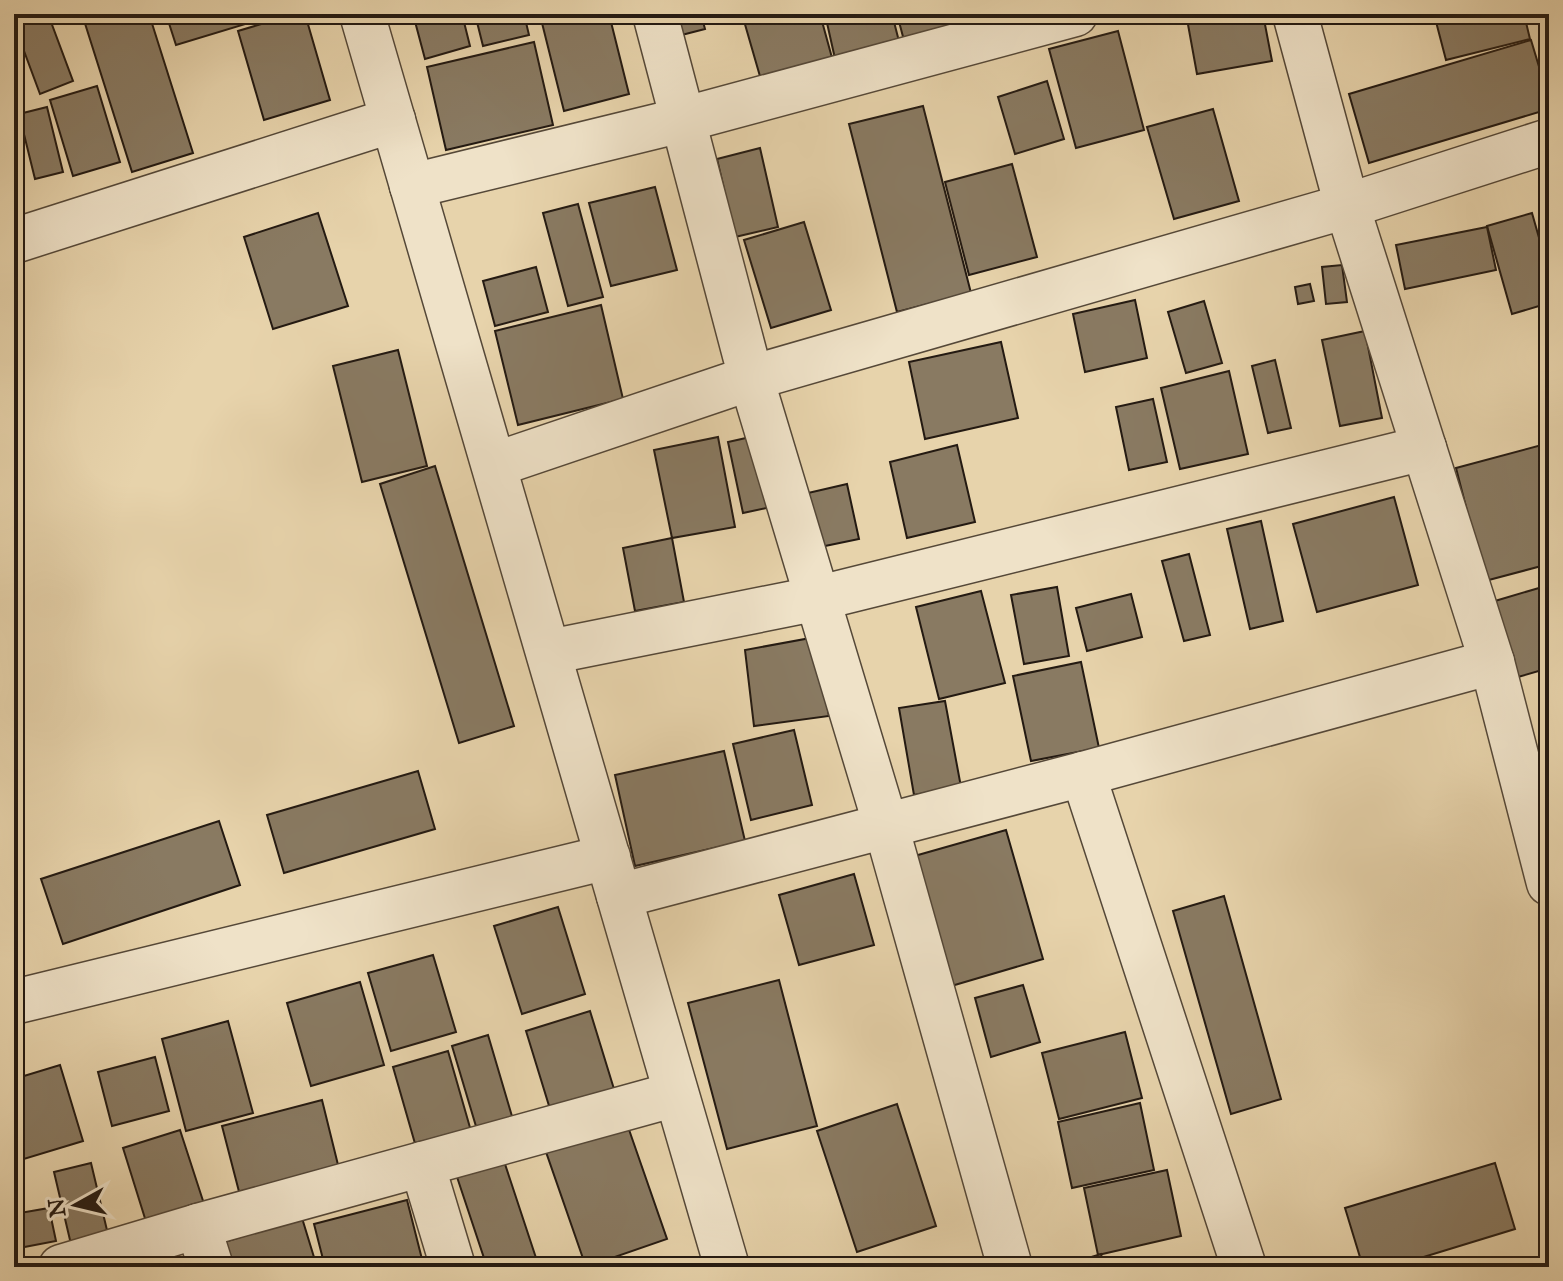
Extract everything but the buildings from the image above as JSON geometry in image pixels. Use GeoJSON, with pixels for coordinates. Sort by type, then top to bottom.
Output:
{"type":"FeatureCollection","features":[{"type":"Feature","properties":{"kind":"street"},"geometry":{"type":"LineString","coordinates":[[362,14],[727,1267]]}},
{"type":"Feature","properties":{"kind":"street"},"geometry":{"type":"LineString","coordinates":[[655,14],[751,378],[886,826],[1010,1267]]}},
{"type":"Feature","properties":{"kind":"street"},"geometry":{"type":"LineString","coordinates":[[412,186],[682,120],[1075,14]]}},
{"type":"Feature","properties":{"kind":"street"},"geometry":{"type":"LineString","coordinates":[[1295,14],[1347,206],[1492,662],[1549,883]]}},
{"type":"Feature","properties":{"kind":"street"},"geometry":{"type":"LineString","coordinates":[[14,241],[393,120]]}},
{"type":"Feature","properties":{"kind":"street"},"geometry":{"type":"LineString","coordinates":[[494,465],[751,378],[1347,206],[1549,141]]}},
{"type":"Feature","properties":{"kind":"street"},"geometry":{"type":"LineString","coordinates":[[549,652],[819,598],[1424,448]]}},
{"type":"Feature","properties":{"kind":"street"},"geometry":{"type":"LineString","coordinates":[[14,1002],[613,877],[886,826],[1492,662]]}},
{"type":"Feature","properties":{"kind":"street"},"geometry":{"type":"LineString","coordinates":[[1083,774],[1244,1267]]}},
{"type":"Feature","properties":{"kind":"street"},"geometry":{"type":"LineString","coordinates":[[61,1267],[676,1094]]}},
{"type":"Feature","properties":{"kind":"street"},"geometry":{"type":"LineString","coordinates":[[422,1164],[453,1267]]}},
{"type":"Feature","properties":{"kind":"street"},"geometry":{"type":"LineString","coordinates":[[198,1226],[211,1267]]}}]}
